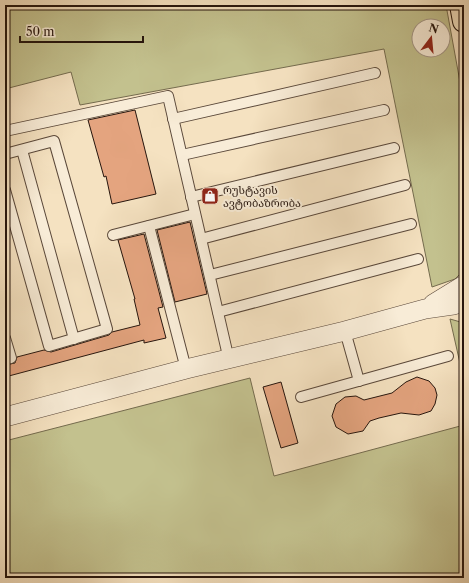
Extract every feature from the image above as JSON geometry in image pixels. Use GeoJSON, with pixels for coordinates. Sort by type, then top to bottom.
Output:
{"type":"FeatureCollection","features":[{"type":"Feature","properties":{"kind":"highway"},"geometry":{"type":"LineString","coordinates":[[461,5],[464,21]]}},
{"type":"Feature","properties":{"kind":"street"},"geometry":{"type":"LineString","coordinates":[[424,309],[464,285]]}},
{"type":"Feature","properties":{"kind":"street"},"geometry":{"type":"LineString","coordinates":[[5,417],[186,369],[229,360],[345,331],[424,309],[460,305]]}},
{"type":"Feature","properties":{"kind":"lane"},"geometry":{"type":"LineString","coordinates":[[173,119],[375,73]]}},
{"type":"Feature","properties":{"kind":"lane"},"geometry":{"type":"LineString","coordinates":[[5,131],[168,96],[229,360]]}},
{"type":"Feature","properties":{"kind":"lane"},"geometry":{"type":"LineString","coordinates":[[182,155],[384,110]]}},
{"type":"Feature","properties":{"kind":"lane"},"geometry":{"type":"LineString","coordinates":[[5,154],[54,141],[107,329],[49,346],[5,190]]}},
{"type":"Feature","properties":{"kind":"lane"},"geometry":{"type":"LineString","coordinates":[[191,197],[394,148]]}},
{"type":"Feature","properties":{"kind":"lane"},"geometry":{"type":"LineString","coordinates":[[22,150],[74,339]]}},
{"type":"Feature","properties":{"kind":"lane"},"geometry":{"type":"LineString","coordinates":[[201,239],[405,185]]}},
{"type":"Feature","properties":{"kind":"lane"},"geometry":{"type":"LineString","coordinates":[[113,235],[195,214]]}},
{"type":"Feature","properties":{"kind":"lane"},"geometry":{"type":"LineString","coordinates":[[210,275],[411,224]]}},
{"type":"Feature","properties":{"kind":"lane"},"geometry":{"type":"LineString","coordinates":[[149,226],[186,369]]}},
{"type":"Feature","properties":{"kind":"lane"},"geometry":{"type":"LineString","coordinates":[[218,312],[418,259]]}},
{"type":"Feature","properties":{"kind":"lane"},"geometry":{"type":"LineString","coordinates":[[345,331],[359,381]]}},
{"type":"Feature","properties":{"kind":"lane"},"geometry":{"type":"LineString","coordinates":[[5,338],[11,358],[5,359]]}},
{"type":"Feature","properties":{"kind":"lane"},"geometry":{"type":"LineString","coordinates":[[302,397],[448,356]]}},
{"type":"Feature","properties":{"kind":"shaded area"},"geometry":{"type":"Polygon","coordinates":[[[5,5],[446,5],[448,18],[411,18],[411,58],[451,58],[451,32],[464,104],[464,270],[455,279],[432,287],[384,49],[80,105],[71,72],[5,89],[5,5]]]}},
{"type":"Feature","properties":{"kind":"shaded area"},"geometry":{"type":"Polygon","coordinates":[[[450,319],[464,323],[464,381],[450,319]]]}},
{"type":"Feature","properties":{"kind":"shaded area"},"geometry":{"type":"Polygon","coordinates":[[[250,378],[274,476],[464,425],[464,578],[5,578],[5,441],[250,378]]]}},
{"type":"Feature","properties":{"kind":"building"},"geometry":{"type":"Polygon","coordinates":[[[135,110],[156,194],[112,204],[106,176],[104,177],[88,120],[135,110]]]}},
{"type":"Feature","properties":{"kind":"building"},"geometry":{"type":"Polygon","coordinates":[[[190,222],[207,294],[175,302],[157,230],[190,222]]]}},
{"type":"Feature","properties":{"kind":"building"},"geometry":{"type":"Polygon","coordinates":[[[144,234],[163,307],[158,308],[166,338],[144,343],[144,340],[5,377],[5,365],[15,363],[17,357],[44,350],[51,352],[109,335],[112,332],[140,325],[135,299],[118,240],[144,234]]]}},
{"type":"Feature","properties":{"kind":"building"},"geometry":{"type":"Polygon","coordinates":[[[417,377],[429,381],[435,388],[437,395],[435,404],[431,411],[419,415],[401,413],[379,418],[370,421],[363,431],[348,434],[336,427],[332,416],[336,404],[345,397],[356,396],[364,400],[392,393],[406,382],[417,377]]]}},
{"type":"Feature","properties":{"kind":"building"},"geometry":{"type":"Polygon","coordinates":[[[281,382],[298,443],[281,448],[263,387],[281,382]]]}},
{"type":"Feature","properties":{"kind":"place","name":"რუსტავის ავტობაზრობა"},"geometry":{"type":"Point","coordinates":[210,196]}}]}
